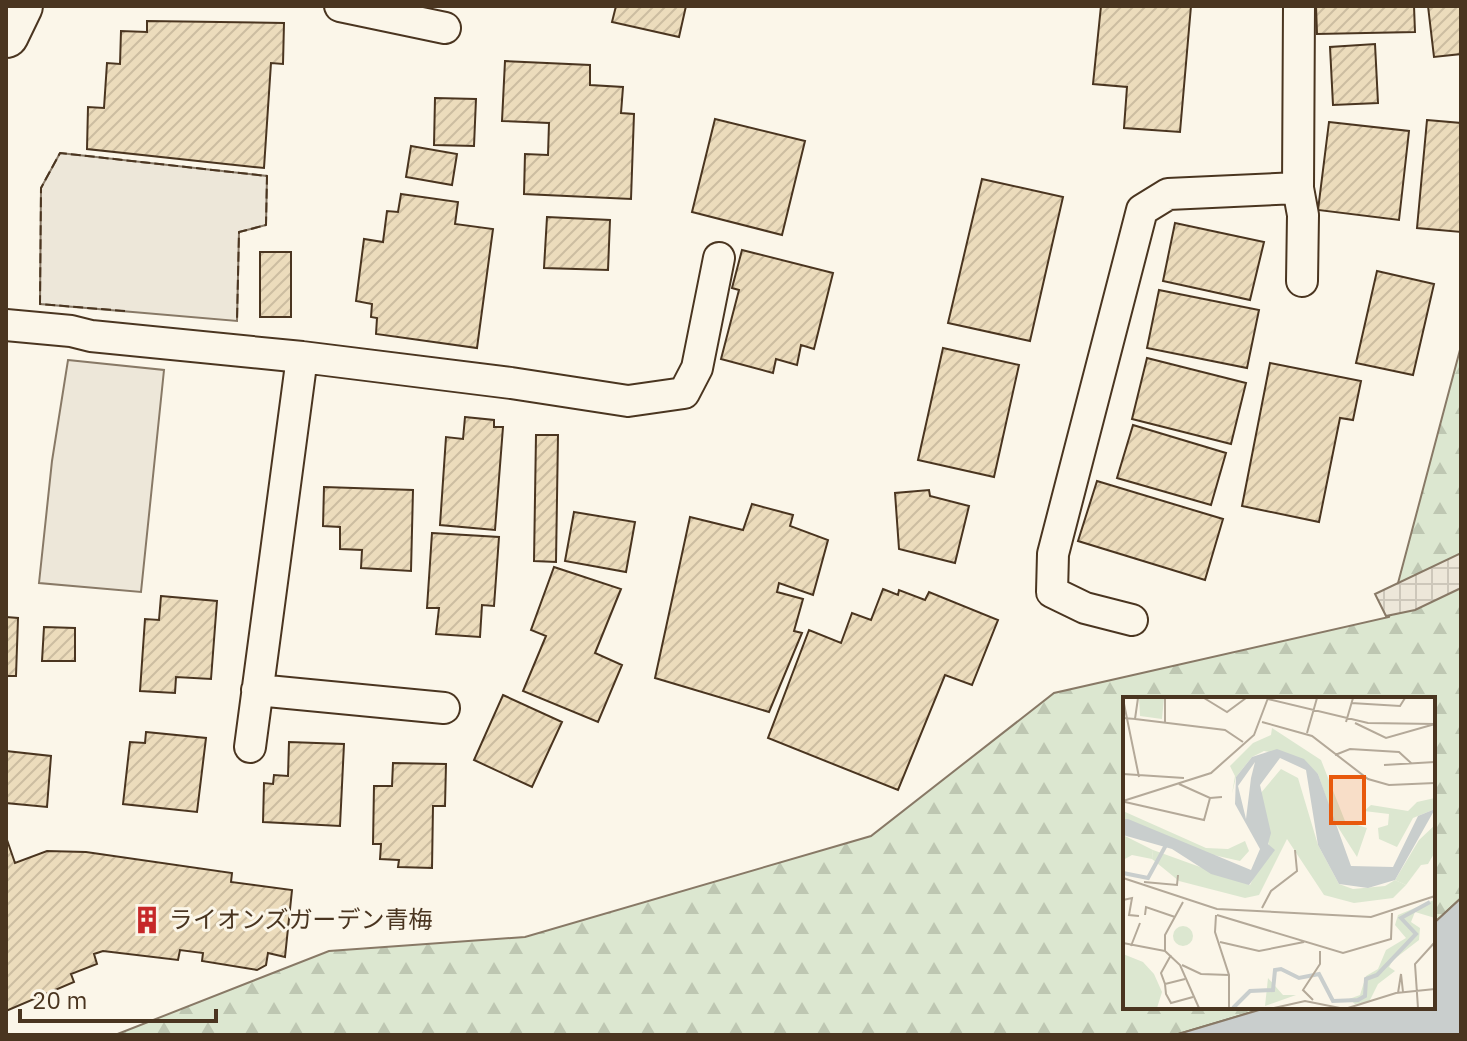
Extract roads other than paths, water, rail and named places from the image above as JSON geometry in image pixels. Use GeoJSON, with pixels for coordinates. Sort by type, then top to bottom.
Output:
{"type":"FeatureCollection","features":[{"type":"Feature","properties":{"kind":"main road"},"geometry":{"type":"LineString","coordinates":[[6,35],[20,6]]}},
{"type":"Feature","properties":{"kind":"lane"},"geometry":{"type":"LineString","coordinates":[[340,6],[445,28]]}},
{"type":"Feature","properties":{"kind":"lane"},"geometry":{"type":"LineString","coordinates":[[1299,6],[1298,188],[1303,215],[1302,281]]}},
{"type":"Feature","properties":{"kind":"lane"},"geometry":{"type":"LineString","coordinates":[[1132,620],[1085,608],[1052,592],[1053,554],[1142,210],[1168,194],[1298,188]]}},
{"type":"Feature","properties":{"kind":"lane"},"geometry":{"type":"LineString","coordinates":[[6,325],[302,357],[628,401],[684,393],[697,368],[719,258]]}},
{"type":"Feature","properties":{"kind":"lane"},"geometry":{"type":"LineString","coordinates":[[250,747],[302,357]]}},
{"type":"Feature","properties":{"kind":"lane"},"geometry":{"type":"LineString","coordinates":[[257,690],[444,708]]}},
{"type":"Feature","properties":{"kind":"place","name":"ライオンズガーデン青梅"},"geometry":{"type":"Point","coordinates":[147,920]}}]}
